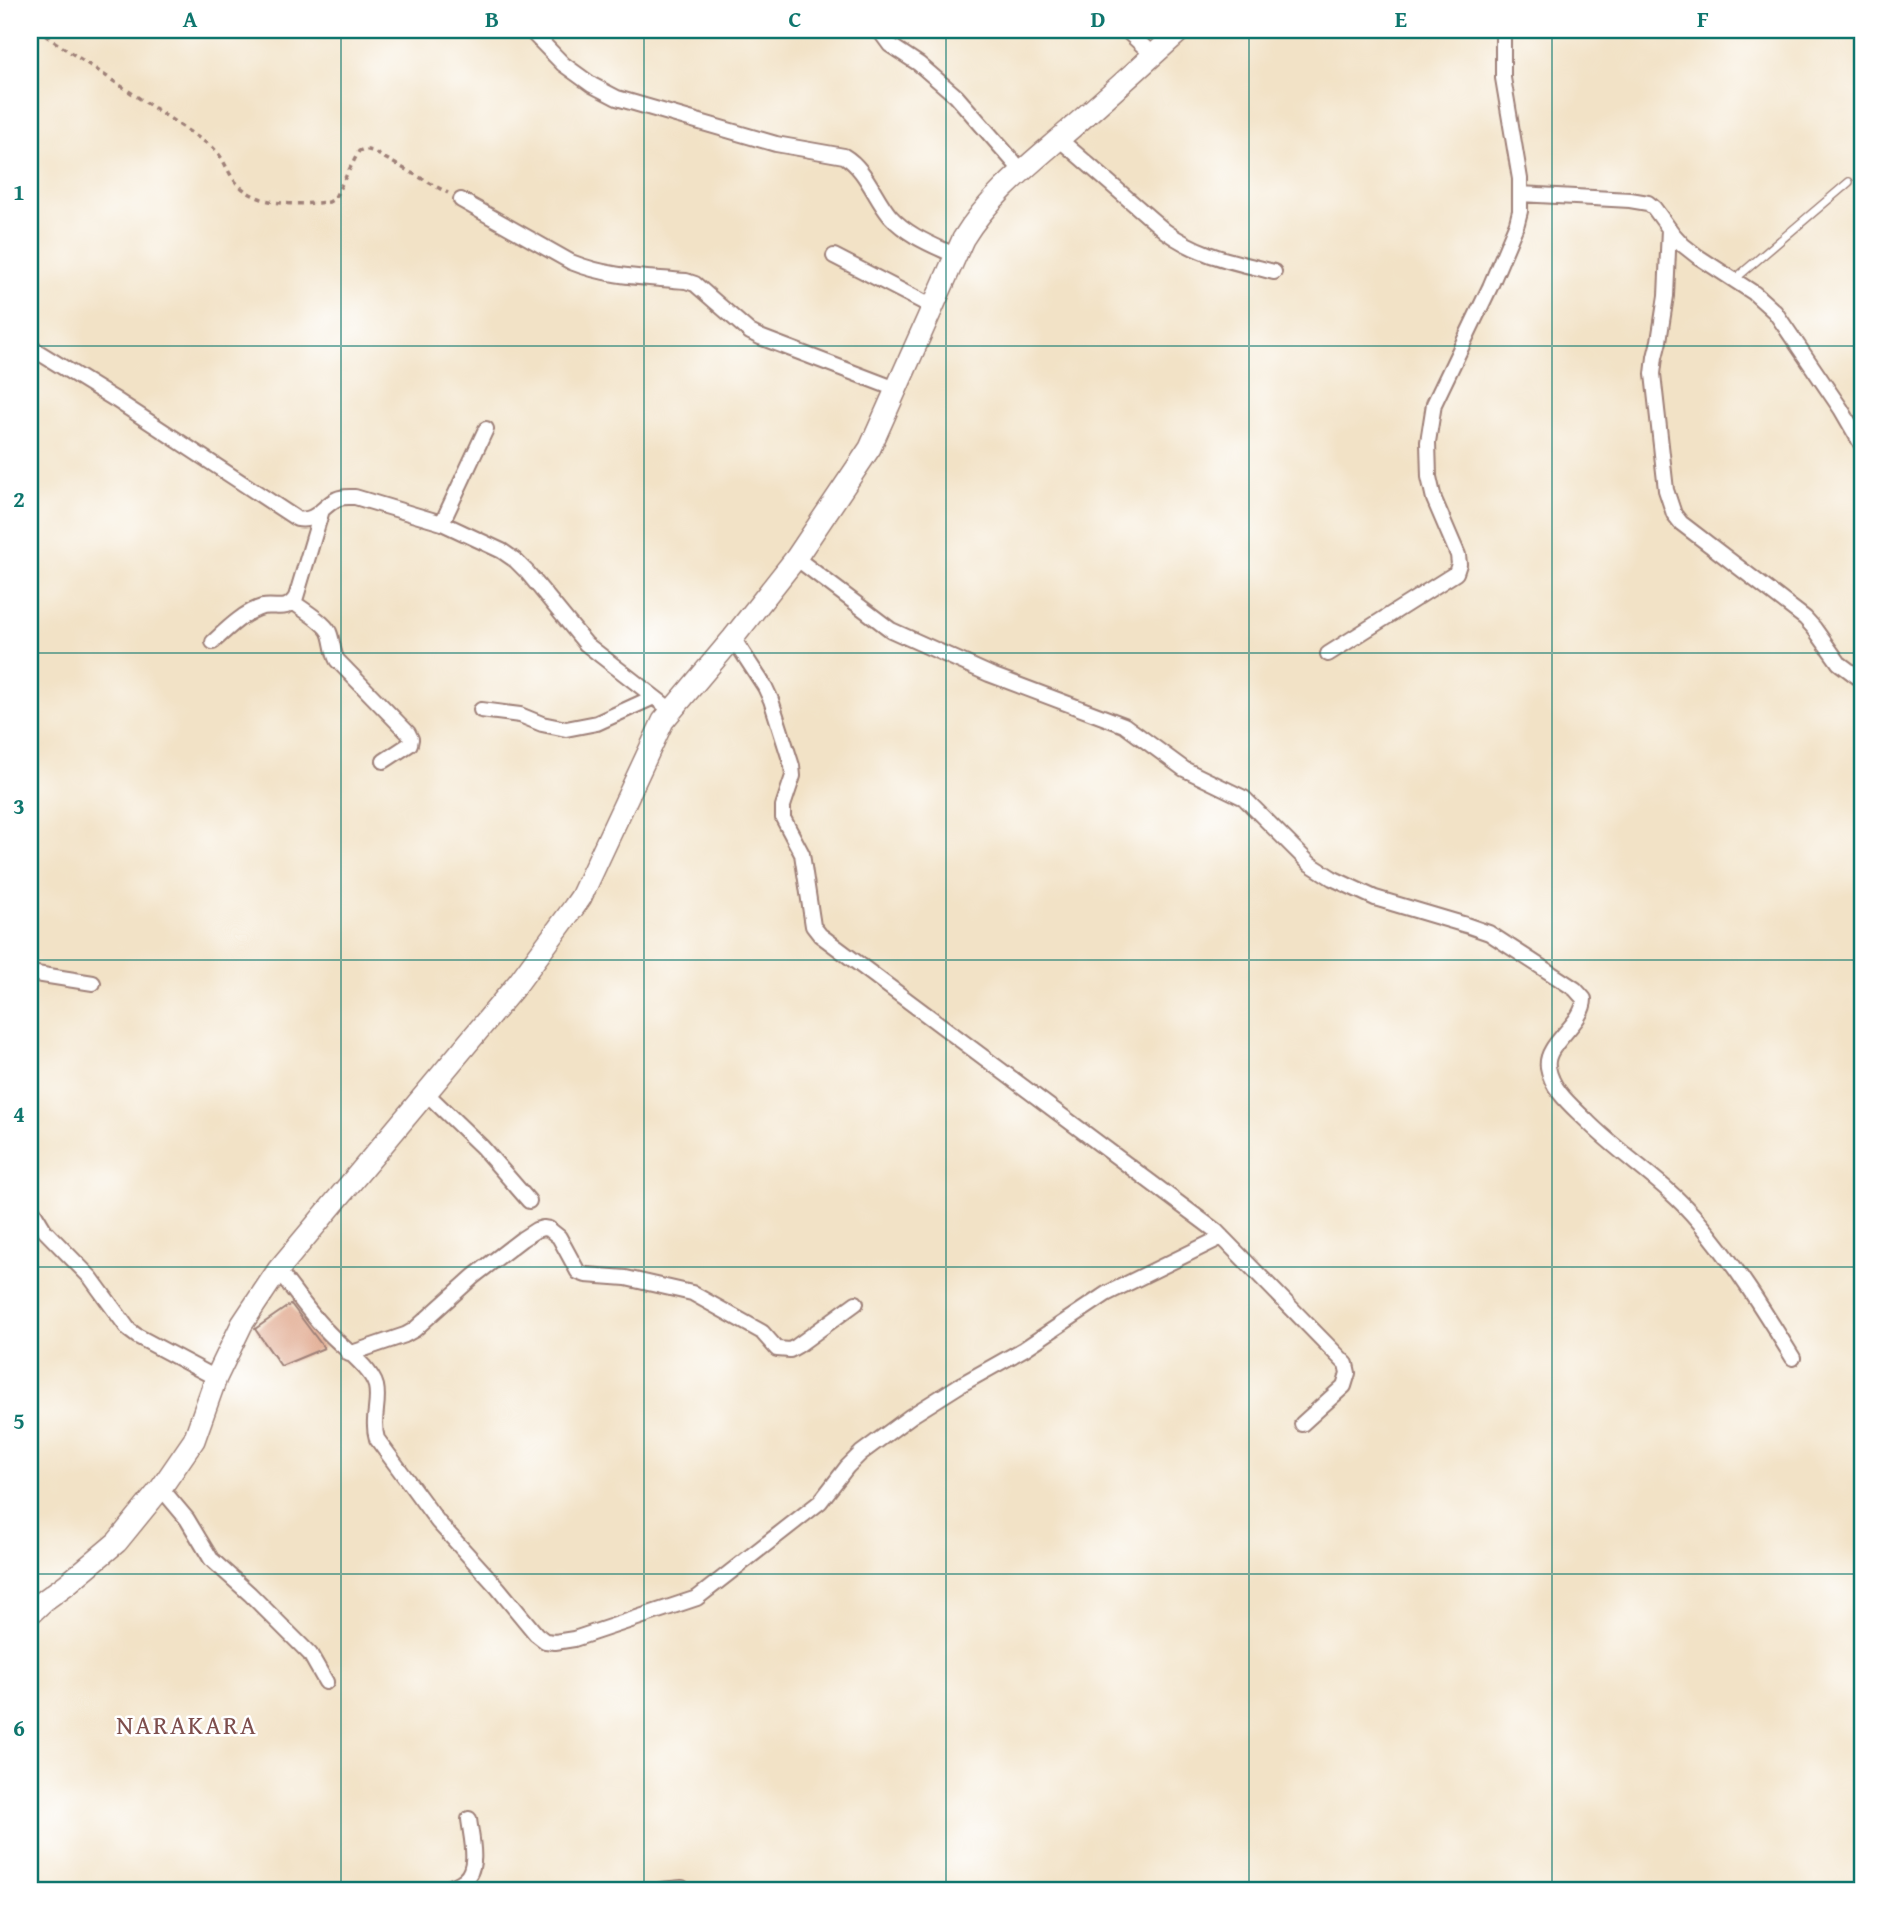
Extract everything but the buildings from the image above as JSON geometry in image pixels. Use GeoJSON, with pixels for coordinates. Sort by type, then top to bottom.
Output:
{"type":"FeatureCollection","features":[{"type":"Feature","properties":{"kind":"street"},"geometry":{"type":"LineString","coordinates":[[530,30],[563,64],[592,85],[617,98],[776,144],[844,156],[859,168],[896,222],[914,235],[956,256]]}},
{"type":"Feature","properties":{"kind":"street"},"geometry":{"type":"LineString","coordinates":[[879,30],[890,45],[919,64],[956,96],[1021,170]]}},
{"type":"Feature","properties":{"kind":"street"},"geometry":{"type":"LineString","coordinates":[[1126,30],[1153,55]]}},
{"type":"Feature","properties":{"kind":"street"},"geometry":{"type":"LineString","coordinates":[[481,710],[520,715],[542,724],[566,729],[597,723],[663,704],[733,638],[796,558],[870,448],[963,239],[981,213],[1021,170],[1181,30]]}},
{"type":"Feature","properties":{"kind":"street"},"geometry":{"type":"LineString","coordinates":[[1328,653],[1456,573],[1459,564],[1458,555],[1434,499],[1429,477],[1427,442],[1434,404],[1490,287],[1520,211],[1520,179],[1503,78],[1503,30]]}},
{"type":"Feature","properties":{"kind":"street"},"geometry":{"type":"LineString","coordinates":[[1059,139],[1182,243],[1211,256],[1274,272]]}},
{"type":"Feature","properties":{"kind":"street"},"geometry":{"type":"LineString","coordinates":[[1520,194],[1648,203],[1684,245],[1754,293],[1774,312],[1841,409],[1863,447]]}},
{"type":"Feature","properties":{"kind":"street"},"geometry":{"type":"LineString","coordinates":[[461,200],[582,267],[619,276],[695,284],[750,332],[896,389]]}},
{"type":"Feature","properties":{"kind":"street"},"geometry":{"type":"LineString","coordinates":[[1669,229],[1667,288],[1653,374],[1662,471],[1674,514],[1681,523],[1805,618],[1839,663],[1863,681]]}},
{"type":"Feature","properties":{"kind":"street"},"geometry":{"type":"LineString","coordinates":[[834,256],[933,307]]}},
{"type":"Feature","properties":{"kind":"street"},"geometry":{"type":"LineString","coordinates":[[30,347],[297,519],[312,519],[335,500],[343,496],[355,496],[442,523],[502,551],[515,559],[527,572],[586,644],[663,704]]}},
{"type":"Feature","properties":{"kind":"street"},"geometry":{"type":"LineString","coordinates":[[442,523],[486,429]]}},
{"type":"Feature","properties":{"kind":"street"},"geometry":{"type":"LineString","coordinates":[[213,642],[251,611],[262,607],[285,607],[293,603],[323,510]]}},
{"type":"Feature","properties":{"kind":"street"},"geometry":{"type":"LineString","coordinates":[[796,558],[891,631],[989,674],[1124,725],[1184,769],[1244,798],[1310,864],[1332,878],[1375,898],[1489,933],[1575,989],[1584,999],[1582,1010],[1551,1052],[1547,1064],[1560,1095],[1605,1139],[1667,1189],[1699,1221],[1748,1287],[1793,1358]]}},
{"type":"Feature","properties":{"kind":"street"},"geometry":{"type":"LineString","coordinates":[[293,603],[324,626],[329,633],[337,660],[408,733],[410,744],[384,761]]}},
{"type":"Feature","properties":{"kind":"street"},"geometry":{"type":"LineString","coordinates":[[733,638],[771,700],[792,766],[793,776],[785,795],[783,818],[802,854],[813,926],[820,935],[1222,1237],[1346,1364],[1348,1373],[1344,1386],[1302,1424]]}},
{"type":"Feature","properties":{"kind":"street"},"geometry":{"type":"LineString","coordinates":[[30,1614],[117,1542],[161,1488],[194,1440],[216,1378],[242,1324],[278,1270],[518,983],[581,897],[663,721],[663,704]]}},
{"type":"Feature","properties":{"kind":"street"},"geometry":{"type":"LineString","coordinates":[[30,973],[93,983]]}},
{"type":"Feature","properties":{"kind":"street"},"geometry":{"type":"LineString","coordinates":[[426,1093],[482,1147],[529,1201]]}},
{"type":"Feature","properties":{"kind":"street"},"geometry":{"type":"LineString","coordinates":[[30,1206],[45,1231],[91,1278],[129,1330],[216,1378]]}},
{"type":"Feature","properties":{"kind":"street"},"geometry":{"type":"LineString","coordinates":[[349,1354],[405,1335],[474,1276],[522,1239],[543,1228],[559,1237],[574,1268],[581,1273],[626,1278],[692,1293],[762,1332],[777,1349],[790,1350],[797,1346],[856,1303]]}},
{"type":"Feature","properties":{"kind":"street"},"geometry":{"type":"LineString","coordinates":[[278,1270],[324,1329],[371,1374],[377,1394],[375,1431],[382,1447],[438,1522],[536,1634],[545,1641],[555,1642],[574,1639],[697,1598],[820,1502],[861,1452],[911,1416],[1024,1349],[1106,1294],[1222,1237]]}},
{"type":"Feature","properties":{"kind":"street"},"geometry":{"type":"LineString","coordinates":[[161,1488],[187,1520],[211,1559],[310,1654],[326,1682]]}},
{"type":"Feature","properties":{"kind":"street"},"geometry":{"type":"LineString","coordinates":[[443,1890],[462,1882],[470,1874],[473,1859],[469,1819]]}},
{"type":"Feature","properties":{"kind":"street"},"geometry":{"type":"LineString","coordinates":[[661,1890],[682,1888]]}},
{"type":"Feature","properties":{"kind":"lane"},"geometry":{"type":"LineString","coordinates":[[1735,279],[1849,182]]}},
{"type":"Feature","properties":{"kind":"path"},"geometry":{"type":"LineString","coordinates":[[30,42],[37,30],[211,146],[238,184],[262,199],[285,204],[329,202],[334,199],[359,151],[365,149],[461,200]]}},
{"type":"Feature","properties":{"kind":"district","name":"NARAKARA"},"geometry":{"type":"Point","coordinates":[187,1725]}}]}
